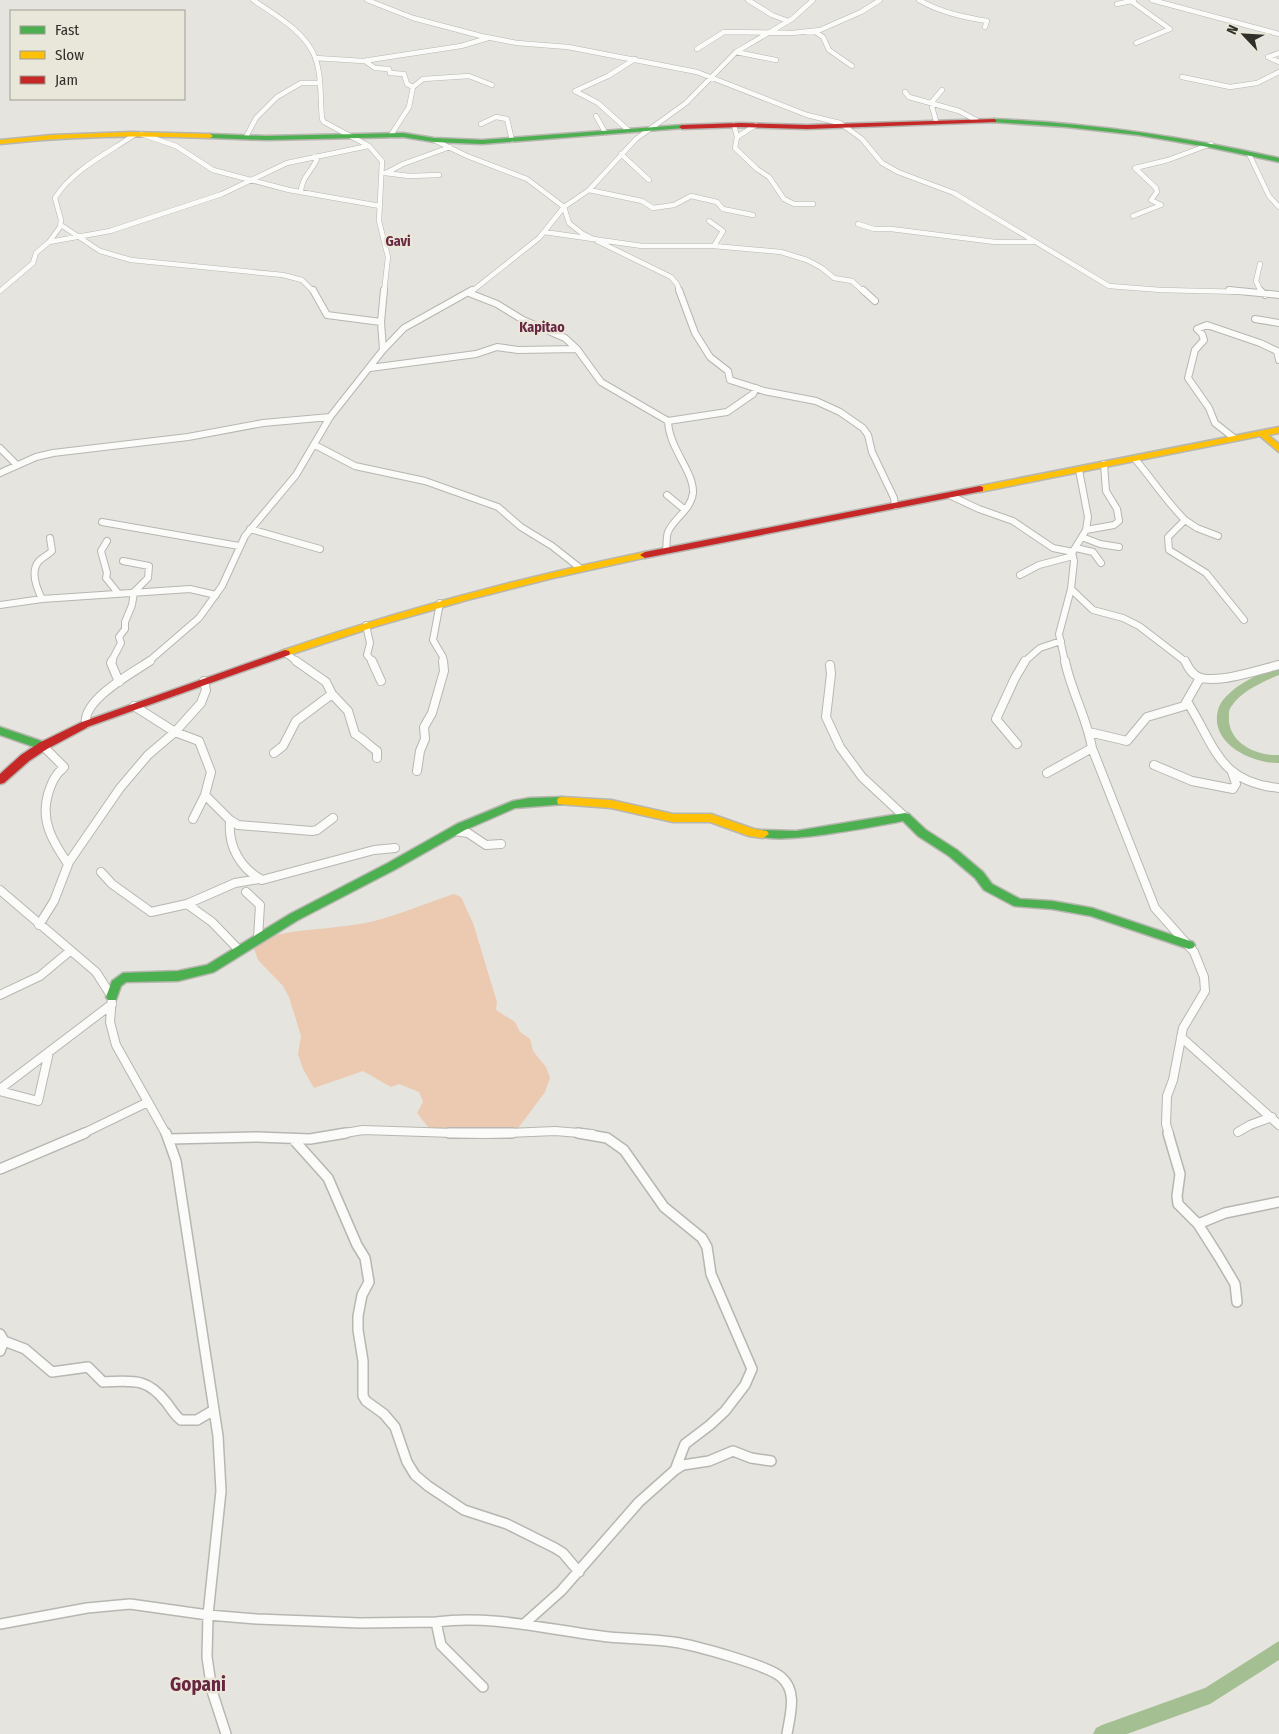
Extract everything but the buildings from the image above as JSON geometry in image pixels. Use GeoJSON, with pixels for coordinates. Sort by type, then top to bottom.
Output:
{"type":"FeatureCollection","features":[{"type":"Feature","properties":{"kind":"street"},"geometry":{"type":"LineString","coordinates":[[253,0],[298,32],[315,58],[318,67],[322,119],[328,125],[368,146],[382,160],[384,173],[380,206],[380,229],[388,257],[381,322],[383,350]]}},
{"type":"Feature","properties":{"kind":"street"},"geometry":{"type":"LineString","coordinates":[[367,0],[393,8],[413,18],[488,38],[568,48],[679,68],[712,78],[808,115],[842,124],[862,139],[882,163],[898,172],[954,193],[1106,285],[1116,288],[1190,291],[1224,290],[1279,296]]}},
{"type":"Feature","properties":{"kind":"street"},"geometry":{"type":"LineString","coordinates":[[748,0],[772,15],[788,21]]}},
{"type":"Feature","properties":{"kind":"street"},"geometry":{"type":"LineString","coordinates":[[86,724],[85,718],[88,710],[101,695],[171,644],[199,618],[216,595],[239,546],[250,530],[296,475],[330,417],[383,350],[404,328],[469,293],[514,259],[544,232],[564,207],[589,190],[636,139],[686,103],[736,52],[788,21],[813,0]]}},
{"type":"Feature","properties":{"kind":"street"},"geometry":{"type":"LineString","coordinates":[[697,49],[724,32],[780,33],[814,31],[861,12],[880,0]]}},
{"type":"Feature","properties":{"kind":"street"},"geometry":{"type":"LineString","coordinates":[[919,0],[931,7],[958,16],[987,21],[985,27]]}},
{"type":"Feature","properties":{"kind":"street"},"geometry":{"type":"LineString","coordinates":[[1117,4],[1132,0],[1170,29],[1136,44]]}},
{"type":"Feature","properties":{"kind":"street"},"geometry":{"type":"LineString","coordinates":[[1152,0],[1279,34]]}},
{"type":"Feature","properties":{"kind":"street"},"geometry":{"type":"LineString","coordinates":[[814,31],[823,37],[829,50],[852,66]]}},
{"type":"Feature","properties":{"kind":"street"},"geometry":{"type":"LineString","coordinates":[[779,38],[780,33]]}},
{"type":"Feature","properties":{"kind":"street"},"geometry":{"type":"LineString","coordinates":[[315,58],[365,61],[461,46],[488,38]]}},
{"type":"Feature","properties":{"kind":"street"},"geometry":{"type":"LineString","coordinates":[[736,52],[776,60]]}},
{"type":"Feature","properties":{"kind":"street"},"geometry":{"type":"LineString","coordinates":[[1279,53],[1268,57],[1279,62]]}},
{"type":"Feature","properties":{"kind":"street"},"geometry":{"type":"LineString","coordinates":[[628,130],[598,103],[575,91],[608,76],[635,59]]}},
{"type":"Feature","properties":{"kind":"street"},"geometry":{"type":"LineString","coordinates":[[365,61],[375,68],[388,69],[391,73],[404,74],[407,84],[413,87]]}},
{"type":"Feature","properties":{"kind":"street"},"geometry":{"type":"LineString","coordinates":[[1182,77],[1230,87],[1257,83],[1279,72]]}},
{"type":"Feature","properties":{"kind":"street"},"geometry":{"type":"LineString","coordinates":[[391,135],[409,107],[413,87],[423,79],[469,76],[492,85]]}},
{"type":"Feature","properties":{"kind":"street"},"geometry":{"type":"LineString","coordinates":[[246,137],[256,118],[277,97],[302,83],[319,83]]}},
{"type":"Feature","properties":{"kind":"street"},"geometry":{"type":"LineString","coordinates":[[931,103],[942,90]]}},
{"type":"Feature","properties":{"kind":"street"},"geometry":{"type":"LineString","coordinates":[[905,92],[907,96],[959,111],[976,120]]}},
{"type":"Feature","properties":{"kind":"street"},"geometry":{"type":"LineString","coordinates":[[931,103],[936,121]]}},
{"type":"Feature","properties":{"kind":"street"},"geometry":{"type":"LineString","coordinates":[[596,116],[605,132]]}},
{"type":"Feature","properties":{"kind":"street"},"geometry":{"type":"LineString","coordinates":[[481,124],[496,117],[508,119],[512,140]]}},
{"type":"Feature","properties":{"kind":"street"},"geometry":{"type":"LineString","coordinates":[[0,142],[32,138],[137,134],[194,134],[246,137],[391,135],[434,140],[482,142],[652,128],[734,125],[807,126],[976,120],[1062,123],[1211,144],[1279,160]]}},
{"type":"Feature","properties":{"kind":"street"},"geometry":{"type":"LineString","coordinates":[[734,125],[737,137],[735,148],[769,177],[784,199],[794,204],[813,204]]}},
{"type":"Feature","properties":{"kind":"street"},"geometry":{"type":"LineString","coordinates":[[737,137],[756,125]]}},
{"type":"Feature","properties":{"kind":"street"},"geometry":{"type":"LineString","coordinates":[[0,291],[33,263],[36,253],[49,242],[61,225],[55,198],[58,191],[89,165],[137,134],[176,146],[212,170],[301,192],[380,206]]}},
{"type":"Feature","properties":{"kind":"street"},"geometry":{"type":"LineString","coordinates":[[434,140],[527,179],[564,207],[569,223],[590,240],[670,277],[677,284],[694,333],[710,357],[728,371],[730,380],[755,391],[782,393],[816,401],[840,412],[863,428],[868,435],[872,452],[894,498],[895,506]]}},
{"type":"Feature","properties":{"kind":"street"},"geometry":{"type":"LineString","coordinates":[[1133,216],[1161,205],[1151,200],[1157,192],[1156,188],[1136,168],[1168,160],[1211,144]]}},
{"type":"Feature","properties":{"kind":"street"},"geometry":{"type":"LineString","coordinates":[[49,242],[105,232],[155,217],[218,195],[288,163],[368,146]]}},
{"type":"Feature","properties":{"kind":"street"},"geometry":{"type":"LineString","coordinates":[[384,173],[403,164],[450,148]]}},
{"type":"Feature","properties":{"kind":"street"},"geometry":{"type":"LineString","coordinates":[[621,154],[649,180]]}},
{"type":"Feature","properties":{"kind":"street"},"geometry":{"type":"LineString","coordinates":[[1249,154],[1269,196],[1279,207]]}},
{"type":"Feature","properties":{"kind":"street"},"geometry":{"type":"LineString","coordinates":[[301,192],[300,186],[304,175],[316,163],[318,156]]}},
{"type":"Feature","properties":{"kind":"street"},"geometry":{"type":"LineString","coordinates":[[384,173],[409,176],[439,176]]}},
{"type":"Feature","properties":{"kind":"street"},"geometry":{"type":"LineString","coordinates":[[589,190],[642,201],[653,208],[674,205],[687,197],[702,198],[717,202],[723,208],[753,215]]}},
{"type":"Feature","properties":{"kind":"street"},"geometry":{"type":"LineString","coordinates":[[709,221],[723,231],[714,246]]}},
{"type":"Feature","properties":{"kind":"street"},"geometry":{"type":"LineString","coordinates":[[858,224],[874,229],[995,242],[1035,242]]}},
{"type":"Feature","properties":{"kind":"street"},"geometry":{"type":"LineString","coordinates":[[61,225],[103,253],[138,262],[297,278],[307,282],[327,315],[381,322]]}},
{"type":"Feature","properties":{"kind":"street"},"geometry":{"type":"LineString","coordinates":[[544,232],[642,246],[714,246],[768,250],[795,256],[816,264],[834,278],[852,281],[875,301]]}},
{"type":"Feature","properties":{"kind":"street"},"geometry":{"type":"LineString","coordinates":[[1260,264],[1257,273],[1257,286],[1259,291],[1265,295]]}},
{"type":"Feature","properties":{"kind":"street"},"geometry":{"type":"LineString","coordinates":[[469,293],[497,304],[523,320],[566,338],[605,385],[668,420],[691,419],[727,412],[755,391]]}},
{"type":"Feature","properties":{"kind":"street"},"geometry":{"type":"LineString","coordinates":[[1255,319],[1279,323]]}},
{"type":"Feature","properties":{"kind":"street"},"geometry":{"type":"LineString","coordinates":[[1234,438],[1215,423],[1209,408],[1188,378],[1195,350],[1204,340],[1202,334],[1197,330],[1203,325],[1207,325],[1254,341],[1276,351],[1279,360]]}},
{"type":"Feature","properties":{"kind":"street"},"geometry":{"type":"LineString","coordinates":[[370,368],[476,354],[497,347],[518,350],[577,349]]}},
{"type":"Feature","properties":{"kind":"street"},"geometry":{"type":"LineString","coordinates":[[0,474],[17,465],[53,453],[188,438],[263,423],[330,417]]}},
{"type":"Feature","properties":{"kind":"street"},"geometry":{"type":"LineString","coordinates":[[666,551],[668,532],[693,497],[686,467],[675,452],[668,430],[668,420]]}},
{"type":"Feature","properties":{"kind":"street"},"geometry":{"type":"LineString","coordinates":[[0,780],[25,758],[43,746],[86,724],[366,625],[440,603],[580,568],[1279,430]]}},
{"type":"Feature","properties":{"kind":"street"},"geometry":{"type":"LineString","coordinates":[[1262,433],[1279,449]]}},
{"type":"Feature","properties":{"kind":"street"},"geometry":{"type":"LineString","coordinates":[[315,445],[354,466],[425,481],[498,507],[521,527],[552,546],[580,568]]}},
{"type":"Feature","properties":{"kind":"street"},"geometry":{"type":"LineString","coordinates":[[0,448],[17,465]]}},
{"type":"Feature","properties":{"kind":"street"},"geometry":{"type":"LineString","coordinates":[[1135,459],[1159,488],[1168,503],[1185,520],[1197,528],[1218,536]]}},
{"type":"Feature","properties":{"kind":"street"},"geometry":{"type":"LineString","coordinates":[[1086,530],[1114,525],[1119,521],[1118,509],[1106,491],[1104,464]]}},
{"type":"Feature","properties":{"kind":"street"},"geometry":{"type":"LineString","coordinates":[[1079,470],[1083,498],[1088,512],[1086,530],[1074,552],[1071,589],[1060,630],[1061,641],[1069,681],[1089,732],[1092,748],[1155,908],[1189,945],[1200,966],[1205,985],[1201,999],[1186,1020],[1181,1036],[1168,1096],[1166,1124],[1180,1174],[1178,1204],[1198,1224],[1235,1284],[1238,1302]]}},
{"type":"Feature","properties":{"kind":"street"},"geometry":{"type":"LineString","coordinates":[[667,495],[684,509]]}},
{"type":"Feature","properties":{"kind":"street"},"geometry":{"type":"LineString","coordinates":[[949,495],[979,509],[1013,521],[1053,548],[1074,552],[1093,552],[1101,562]]}},
{"type":"Feature","properties":{"kind":"street"},"geometry":{"type":"LineString","coordinates":[[1185,520],[1168,537],[1169,550],[1206,573],[1244,620]]}},
{"type":"Feature","properties":{"kind":"street"},"geometry":{"type":"LineString","coordinates":[[102,522],[239,546]]}},
{"type":"Feature","properties":{"kind":"street"},"geometry":{"type":"LineString","coordinates":[[250,530],[320,549]]}},
{"type":"Feature","properties":{"kind":"street"},"geometry":{"type":"LineString","coordinates":[[1082,537],[1100,544],[1119,547]]}},
{"type":"Feature","properties":{"kind":"street"},"geometry":{"type":"LineString","coordinates":[[42,599],[36,586],[36,570],[38,561],[52,552],[50,538]]}},
{"type":"Feature","properties":{"kind":"street"},"geometry":{"type":"LineString","coordinates":[[107,540],[101,552],[107,573],[106,580],[118,592]]}},
{"type":"Feature","properties":{"kind":"street"},"geometry":{"type":"LineString","coordinates":[[1020,575],[1039,565],[1074,552]]}},
{"type":"Feature","properties":{"kind":"street"},"geometry":{"type":"LineString","coordinates":[[119,682],[112,663],[121,642],[120,635],[126,629],[125,622],[132,605],[134,592],[148,578],[149,566],[123,561]]}},
{"type":"Feature","properties":{"kind":"street"},"geometry":{"type":"LineString","coordinates":[[0,605],[118,592],[190,589],[216,595]]}},
{"type":"Feature","properties":{"kind":"street"},"geometry":{"type":"LineString","coordinates":[[1071,589],[1093,610],[1124,618],[1138,626],[1184,660],[1194,675],[1200,678],[1218,680],[1279,665]]}},
{"type":"Feature","properties":{"kind":"street"},"geometry":{"type":"LineString","coordinates":[[417,771],[420,751],[425,739],[424,727],[432,713],[444,671],[443,657],[433,640],[433,631],[440,603]]}},
{"type":"Feature","properties":{"kind":"street"},"geometry":{"type":"LineString","coordinates":[[366,625],[370,643],[367,655],[381,681]]}},
{"type":"Feature","properties":{"kind":"street"},"geometry":{"type":"LineString","coordinates":[[1017,744],[1002,729],[996,719],[997,714],[1006,699],[1012,682],[1033,652],[1042,646],[1061,641]]}},
{"type":"Feature","properties":{"kind":"street"},"geometry":{"type":"LineString","coordinates":[[285,653],[326,682],[332,694],[344,706],[355,727],[355,734],[366,740],[368,745],[377,751],[376,758]]}},
{"type":"Feature","properties":{"kind":"street"},"geometry":{"type":"LineString","coordinates":[[830,665],[831,674],[826,717],[840,747],[862,777],[922,832],[953,853],[979,875],[988,887],[1018,903],[1052,905],[1092,912],[1189,945]]}},
{"type":"Feature","properties":{"kind":"street"},"geometry":{"type":"LineString","coordinates":[[1089,732],[1127,741],[1149,715],[1182,708],[1188,703],[1200,678]]}},
{"type":"Feature","properties":{"kind":"street"},"geometry":{"type":"LineString","coordinates":[[39,925],[54,901],[68,864],[133,772],[175,732],[201,703],[206,690],[204,681]]}},
{"type":"Feature","properties":{"kind":"street"},"geometry":{"type":"LineString","coordinates":[[274,753],[285,745],[296,721],[332,694]]}},
{"type":"Feature","properties":{"kind":"street"},"geometry":{"type":"LineString","coordinates":[[1188,703],[1222,761],[1232,772],[1247,782],[1279,788]]}},
{"type":"Feature","properties":{"kind":"street"},"geometry":{"type":"LineString","coordinates":[[134,706],[175,732],[199,741],[211,768],[205,795],[193,819]]}},
{"type":"Feature","properties":{"kind":"street"},"geometry":{"type":"LineString","coordinates":[[0,731],[43,746],[64,767],[55,778],[48,794],[44,816],[48,831],[55,845],[68,864]]}},
{"type":"Feature","properties":{"kind":"street"},"geometry":{"type":"LineString","coordinates":[[1047,773],[1092,748]]}},
{"type":"Feature","properties":{"kind":"street"},"geometry":{"type":"LineString","coordinates":[[1154,765],[1194,784],[1233,789],[1236,784],[1232,772]]}},
{"type":"Feature","properties":{"kind":"street"},"geometry":{"type":"LineString","coordinates":[[205,795],[221,808],[230,822],[238,826],[312,831],[320,828],[333,818]]}},
{"type":"Feature","properties":{"kind":"street"},"geometry":{"type":"LineString","coordinates":[[226,1734],[217,1711],[207,1657],[208,1615],[221,1491],[218,1436],[181,1184],[169,1139],[116,1045],[110,1022],[116,984],[123,978],[160,978],[198,973],[210,969],[258,938],[454,831],[513,805],[530,802],[574,801],[612,804],[673,818],[711,818],[752,833],[772,835],[796,835],[905,817]]}},
{"type":"Feature","properties":{"kind":"street"},"geometry":{"type":"LineString","coordinates":[[230,822],[229,834],[238,855],[244,865],[259,879]]}},
{"type":"Feature","properties":{"kind":"street"},"geometry":{"type":"LineString","coordinates":[[454,831],[468,834],[488,845],[501,844]]}},
{"type":"Feature","properties":{"kind":"street"},"geometry":{"type":"LineString","coordinates":[[101,872],[126,895],[148,911],[154,912],[187,904],[235,883],[259,879],[266,880],[374,850],[395,848]]}},
{"type":"Feature","properties":{"kind":"street"},"geometry":{"type":"LineString","coordinates":[[0,890],[96,972],[112,1001]]}},
{"type":"Feature","properties":{"kind":"street"},"geometry":{"type":"LineString","coordinates":[[246,892],[260,905],[258,938]]}},
{"type":"Feature","properties":{"kind":"street"},"geometry":{"type":"LineString","coordinates":[[187,904],[212,922],[240,951]]}},
{"type":"Feature","properties":{"kind":"street"},"geometry":{"type":"LineString","coordinates":[[0,996],[40,976],[70,951]]}},
{"type":"Feature","properties":{"kind":"street"},"geometry":{"type":"LineString","coordinates":[[0,1090],[112,1001]]}},
{"type":"Feature","properties":{"kind":"street"},"geometry":{"type":"LineString","coordinates":[[1181,1036],[1219,1073],[1272,1117],[1279,1126]]}},
{"type":"Feature","properties":{"kind":"street"},"geometry":{"type":"LineString","coordinates":[[0,1090],[38,1101],[49,1052]]}},
{"type":"Feature","properties":{"kind":"street"},"geometry":{"type":"LineString","coordinates":[[0,1169],[64,1143],[148,1102]]}},
{"type":"Feature","properties":{"kind":"street"},"geometry":{"type":"LineString","coordinates":[[1238,1132],[1250,1125],[1272,1117]]}},
{"type":"Feature","properties":{"kind":"street"},"geometry":{"type":"LineString","coordinates":[[169,1139],[317,1138],[363,1130],[484,1134],[555,1131],[592,1134],[607,1138],[624,1150],[631,1158],[664,1207],[702,1238],[707,1246],[711,1274],[752,1369],[741,1391],[705,1430],[691,1437],[685,1444],[675,1470]]}},
{"type":"Feature","properties":{"kind":"street"},"geometry":{"type":"LineString","coordinates":[[293,1139],[328,1178],[356,1245],[365,1258],[369,1282],[362,1295],[358,1316],[363,1361],[364,1396],[366,1401],[384,1414],[395,1427],[406,1462],[415,1475],[428,1486],[460,1507],[507,1524],[555,1548],[563,1553],[579,1572]]}},
{"type":"Feature","properties":{"kind":"street"},"geometry":{"type":"LineString","coordinates":[[1198,1224],[1225,1213],[1279,1202]]}},
{"type":"Feature","properties":{"kind":"street"},"geometry":{"type":"LineString","coordinates":[[0,1351],[2,1337],[25,1349],[52,1372],[85,1367],[92,1369],[103,1382],[129,1379],[138,1380],[158,1393],[181,1420],[197,1420],[214,1410]]}},
{"type":"Feature","properties":{"kind":"street"},"geometry":{"type":"LineString","coordinates":[[524,1624],[546,1606],[579,1572],[639,1502],[683,1464],[709,1461],[732,1451],[751,1458],[771,1461]]}},
{"type":"Feature","properties":{"kind":"street"},"geometry":{"type":"LineString","coordinates":[[0,1624],[87,1608],[130,1604],[208,1615],[360,1623],[436,1622],[451,1620],[524,1624],[609,1637],[675,1642],[698,1647],[760,1667],[781,1677],[791,1690],[792,1700],[787,1734]]}},
{"type":"Feature","properties":{"kind":"street"},"geometry":{"type":"LineString","coordinates":[[436,1622],[442,1645],[483,1686]]}},
{"type":"Feature","properties":{"kind":"shaded area"},"geometry":{"type":"Polygon","coordinates":[[[454,894],[461,897],[473,923],[497,1002],[496,1010],[515,1022],[520,1032],[530,1039],[533,1051],[546,1067],[550,1078],[545,1092],[516,1131],[487,1131],[463,1128],[452,1132],[428,1127],[417,1113],[423,1102],[419,1092],[399,1084],[391,1087],[363,1071],[314,1088],[303,1069],[298,1054],[301,1036],[289,997],[283,986],[258,960],[254,949],[260,941],[272,936],[370,922],[454,894]]]}},
{"type":"Feature","properties":{"kind":"waterway"},"geometry":{"type":"LineString","coordinates":[[1279,671],[1249,685],[1235,695],[1223,712],[1224,727],[1234,743],[1260,758],[1279,759]]}},
{"type":"Feature","properties":{"kind":"waterway"},"geometry":{"type":"LineString","coordinates":[[1102,1734],[1210,1695],[1279,1650]]}},
{"type":"Feature","properties":{"kind":"traffic: fast"},"geometry":{"type":"LineString","coordinates":[[994,121],[1066,125],[1138,133],[1279,160]]}},
{"type":"Feature","properties":{"kind":"traffic: fast"},"geometry":{"type":"LineString","coordinates":[[210,136],[266,138],[403,135],[434,140],[482,142],[682,127]]}},
{"type":"Feature","properties":{"kind":"traffic: fast"},"geometry":{"type":"LineString","coordinates":[[0,731],[43,746]]}},
{"type":"Feature","properties":{"kind":"traffic: fast"},"geometry":{"type":"LineString","coordinates":[[112,997],[116,984],[123,978],[178,976],[210,969],[294,917],[392,866],[461,827],[513,805],[530,802],[562,801]]}},
{"type":"Feature","properties":{"kind":"traffic: fast"},"geometry":{"type":"LineString","coordinates":[[763,834],[796,835],[905,817],[922,833],[953,853],[979,875],[988,887],[1018,903],[1052,905],[1092,912],[1189,945]]}},
{"type":"Feature","properties":{"kind":"traffic: slow"},"geometry":{"type":"LineString","coordinates":[[0,142],[105,134],[210,136]]}},
{"type":"Feature","properties":{"kind":"traffic: slow"},"geometry":{"type":"LineString","coordinates":[[980,489],[1279,430]]}},
{"type":"Feature","properties":{"kind":"traffic: slow"},"geometry":{"type":"LineString","coordinates":[[1261,433],[1279,449]]}},
{"type":"Feature","properties":{"kind":"traffic: slow"},"geometry":{"type":"LineString","coordinates":[[285,653],[418,610],[553,575],[645,555]]}},
{"type":"Feature","properties":{"kind":"traffic: slow"},"geometry":{"type":"LineString","coordinates":[[562,801],[611,804],[673,818],[711,818],[753,833],[763,834]]}},
{"type":"Feature","properties":{"kind":"traffic: jam"},"geometry":{"type":"LineString","coordinates":[[682,127],[741,125],[807,127],[994,121]]}},
{"type":"Feature","properties":{"kind":"traffic: jam"},"geometry":{"type":"LineString","coordinates":[[645,555],[980,489]]}},
{"type":"Feature","properties":{"kind":"traffic: jam"},"geometry":{"type":"LineString","coordinates":[[0,780],[25,758],[43,746],[86,724],[285,653]]}},
{"type":"Feature","properties":{"kind":"district","name":"Gavi"},"geometry":{"type":"Point","coordinates":[398,241]}},
{"type":"Feature","properties":{"kind":"district","name":"Kapitao"},"geometry":{"type":"Point","coordinates":[542,327]}},
{"type":"Feature","properties":{"kind":"district","name":"Gopani"},"geometry":{"type":"Point","coordinates":[198,1684]}}]}
